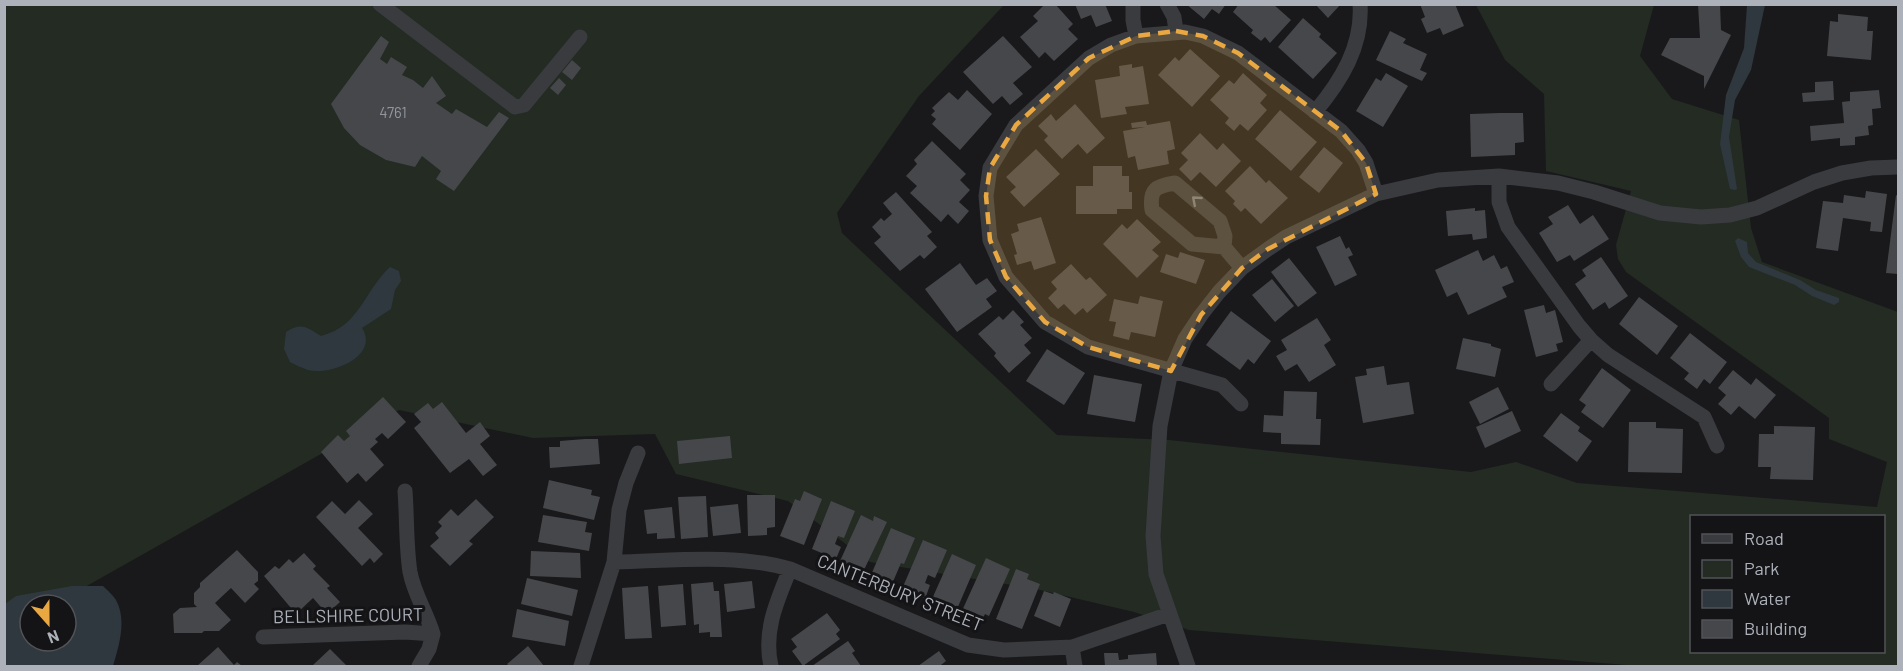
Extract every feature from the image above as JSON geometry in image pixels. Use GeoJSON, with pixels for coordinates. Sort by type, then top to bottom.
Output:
{"type":"FeatureCollection","features":[{"type":"Feature","properties":{"kind":"street"},"geometry":{"type":"LineString","coordinates":[[380,4],[515,107],[524,105],[580,37]]}},
{"type":"Feature","properties":{"kind":"street"},"geometry":{"type":"LineString","coordinates":[[1133,4],[1133,20],[1137,36]]}},
{"type":"Feature","properties":{"kind":"street"},"geometry":{"type":"LineString","coordinates":[[1167,4],[1174,17],[1176,31]]}},
{"type":"Feature","properties":{"kind":"street"},"geometry":{"type":"LineString","coordinates":[[1316,112],[1336,87],[1349,63],[1357,37],[1360,4]]}},
{"type":"Feature","properties":{"kind":"street"},"geometry":{"type":"LineString","coordinates":[[1241,404],[1222,386],[1088,347],[1045,322],[1006,277],[990,240],[986,196],[990,168],[1016,125],[1089,58],[1111,45],[1137,36],[1176,31],[1203,36],[1238,53],[1341,131],[1366,163],[1376,194]]}},
{"type":"Feature","properties":{"kind":"street"},"geometry":{"type":"LineString","coordinates":[[1188,666],[1156,574],[1153,536],[1160,426],[1171,371],[1185,339],[1201,315],[1242,268],[1286,237],[1376,194],[1438,180],[1499,176],[1558,183],[1660,213],[1701,217],[1757,208],[1842,172],[1899,167]]}},
{"type":"Feature","properties":{"kind":"street"},"geometry":{"type":"LineString","coordinates":[[1499,176],[1499,202],[1508,227],[1579,326],[1608,355],[1704,417],[1717,446]]}},
{"type":"Feature","properties":{"kind":"street"},"geometry":{"type":"LineString","coordinates":[[1224,247],[1225,236],[1220,221],[1175,183],[1162,185],[1153,191],[1152,210],[1192,244],[1224,247],[1242,268]]}},
{"type":"Feature","properties":{"kind":"street"},"geometry":{"type":"LineString","coordinates":[[1551,384],[1591,340]]}},
{"type":"Feature","properties":{"kind":"street"},"geometry":{"type":"LineString","coordinates":[[584,665],[605,585],[614,562],[619,510],[626,483],[638,453]]}},
{"type":"Feature","properties":{"kind":"street"},"geometry":{"type":"LineString","coordinates":[[405,491],[411,573],[419,601],[434,634],[429,649],[419,666]]}},
{"type":"Feature","properties":{"kind":"street","name":"CANTERBURY STREET"},"geometry":{"type":"LineString","coordinates":[[614,562],[742,560],[768,563],[790,569],[968,645],[1004,650],[1072,647],[1169,614]]}},
{"type":"Feature","properties":{"kind":"street"},"geometry":{"type":"LineString","coordinates":[[771,666],[768,653],[769,630],[773,612],[790,569]]}},
{"type":"Feature","properties":{"kind":"street","name":"BELLSHIRE COURT"},"geometry":{"type":"LineString","coordinates":[[263,638],[405,632],[434,634]]}},
{"type":"Feature","properties":{"kind":"street"},"geometry":{"type":"LineString","coordinates":[[1072,647],[1075,666]]}},
{"type":"Feature","properties":{"kind":"highlighted area"},"geometry":{"type":"Polygon","coordinates":[[[1176,31],[1203,36],[1238,53],[1341,131],[1366,163],[1376,194],[1268,249],[1242,268],[1201,315],[1171,371],[1088,347],[1045,322],[1006,277],[990,240],[986,196],[990,168],[1016,125],[1089,58],[1136,36],[1176,31]]]}},
{"type":"Feature","properties":{"kind":"green space"},"geometry":{"type":"Polygon","coordinates":[[[5,5],[1004,5],[919,96],[837,213],[842,233],[1057,435],[1169,440],[1471,472],[1516,462],[1577,483],[1877,507],[1887,462],[1829,439],[1829,418],[1626,272],[1618,259],[1616,245],[1631,191],[1546,171],[1544,94],[1505,60],[1476,5],[1654,5],[1640,56],[1672,99],[1739,120],[1751,228],[1762,262],[1898,312],[1898,666],[1639,666],[1189,630],[1134,612],[1036,589],[870,562],[788,501],[676,474],[655,434],[533,438],[399,410],[74,593],[18,593],[18,618],[5,633],[5,5]]]}},
{"type":"Feature","properties":{"kind":"water"},"geometry":{"type":"Polygon","coordinates":[[[1747,5],[1765,5],[1751,70],[1735,100],[1729,137],[1737,189],[1735,190],[1730,189],[1720,144],[1726,95],[1744,48],[1747,5]]]}},
{"type":"Feature","properties":{"kind":"water"},"geometry":{"type":"Polygon","coordinates":[[[1738,238],[1747,242],[1748,253],[1756,262],[1800,280],[1816,290],[1839,298],[1839,302],[1834,305],[1812,296],[1795,285],[1749,267],[1741,257],[1735,241],[1738,238]]]}},
{"type":"Feature","properties":{"kind":"water"},"geometry":{"type":"Polygon","coordinates":[[[390,267],[399,271],[401,281],[395,290],[391,309],[362,328],[366,338],[359,355],[340,367],[329,370],[308,370],[290,362],[284,349],[286,332],[300,326],[321,336],[334,331],[353,316],[390,267]]]}},
{"type":"Feature","properties":{"kind":"water"},"geometry":{"type":"Polygon","coordinates":[[[72,586],[103,586],[116,600],[121,616],[121,633],[113,666],[5,666],[5,604],[18,596],[18,653],[78,653],[78,593],[33,593],[72,586]]]}},
{"type":"Feature","properties":{"kind":"building"},"geometry":{"type":"Polygon","coordinates":[[[1045,4],[1055,4],[1073,24],[1068,29],[1078,39],[1054,61],[1045,52],[1039,58],[1020,37],[1038,21],[1033,16],[1045,4]]]}},
{"type":"Feature","properties":{"kind":"building"},"geometry":{"type":"Polygon","coordinates":[[[1075,4],[1105,4],[1112,21],[1096,27],[1091,15],[1081,19],[1075,4]]]}},
{"type":"Feature","properties":{"kind":"building"},"geometry":{"type":"Polygon","coordinates":[[[1186,4],[1226,4],[1219,14],[1212,9],[1204,19],[1186,4]]]}},
{"type":"Feature","properties":{"kind":"building"},"geometry":{"type":"Polygon","coordinates":[[[1239,4],[1273,4],[1291,20],[1270,43],[1265,37],[1261,41],[1251,33],[1253,30],[1233,12],[1239,4]]]}},
{"type":"Feature","properties":{"kind":"building"},"geometry":{"type":"Polygon","coordinates":[[[1315,4],[1341,4],[1328,18],[1315,4]]]}},
{"type":"Feature","properties":{"kind":"building"},"geometry":{"type":"Polygon","coordinates":[[[1420,4],[1455,4],[1464,26],[1443,35],[1440,28],[1427,33],[1421,19],[1425,17],[1420,4]]]}},
{"type":"Feature","properties":{"kind":"building"},"geometry":{"type":"Polygon","coordinates":[[[1698,4],[1720,4],[1721,30],[1731,35],[1704,89],[1704,76],[1661,55],[1670,38],[1700,38],[1698,4]]]}},
{"type":"Feature","properties":{"kind":"building"},"geometry":{"type":"Polygon","coordinates":[[[1838,14],[1868,17],[1867,31],[1873,31],[1871,60],[1827,56],[1830,21],[1838,22],[1838,14]]]}},
{"type":"Feature","properties":{"kind":"building"},"geometry":{"type":"Polygon","coordinates":[[[1303,18],[1337,53],[1313,79],[1278,47],[1303,18]]]}},
{"type":"Feature","properties":{"kind":"building"},"geometry":{"type":"Polygon","coordinates":[[[1390,31],[1406,39],[1403,43],[1427,54],[1420,70],[1427,73],[1422,81],[1376,60],[1390,31]]]}},
{"type":"Feature","properties":{"kind":"building"},"geometry":{"type":"Polygon","coordinates":[[[381,36],[389,42],[380,59],[387,64],[391,57],[407,67],[402,75],[423,88],[432,76],[446,96],[436,103],[452,114],[456,109],[487,127],[499,112],[509,118],[454,191],[436,179],[441,171],[422,156],[415,167],[386,160],[360,145],[344,128],[331,104],[381,36]]]}},
{"type":"Feature","properties":{"kind":"building"},"geometry":{"type":"Polygon","coordinates":[[[1003,36],[1032,67],[1013,83],[1023,94],[1010,105],[1002,96],[993,104],[963,72],[1003,36]]]}},
{"type":"Feature","properties":{"kind":"building"},"geometry":{"type":"Polygon","coordinates":[[[1190,49],[1220,76],[1192,107],[1158,75],[1175,57],[1179,61],[1190,49]]]}},
{"type":"Feature","properties":{"kind":"building"},"geometry":{"type":"Polygon","coordinates":[[[572,60],[581,68],[572,80],[562,72],[572,60]]]}},
{"type":"Feature","properties":{"kind":"building"},"geometry":{"type":"Polygon","coordinates":[[[1132,64],[1132,68],[1143,66],[1149,104],[1125,107],[1127,114],[1101,118],[1095,80],[1120,76],[1119,66],[1132,64]]]}},
{"type":"Feature","properties":{"kind":"building"},"geometry":{"type":"Polygon","coordinates":[[[1243,73],[1267,95],[1260,103],[1267,110],[1248,131],[1240,124],[1234,131],[1225,123],[1229,118],[1210,100],[1229,80],[1234,84],[1243,73]]]}},
{"type":"Feature","properties":{"kind":"building"},"geometry":{"type":"Polygon","coordinates":[[[1386,73],[1408,86],[1383,127],[1356,111],[1376,78],[1381,81],[1386,73]]]}},
{"type":"Feature","properties":{"kind":"building"},"geometry":{"type":"Polygon","coordinates":[[[559,78],[566,85],[558,95],[550,88],[559,78]]]}},
{"type":"Feature","properties":{"kind":"building"},"geometry":{"type":"Polygon","coordinates":[[[1833,81],[1834,100],[1803,102],[1802,93],[1815,92],[1815,82],[1833,81]]]}},
{"type":"Feature","properties":{"kind":"building"},"geometry":{"type":"Polygon","coordinates":[[[967,90],[992,114],[960,150],[932,124],[936,119],[931,115],[935,111],[932,108],[949,92],[958,100],[967,90]]]}},
{"type":"Feature","properties":{"kind":"building"},"geometry":{"type":"Polygon","coordinates":[[[1879,90],[1881,108],[1872,109],[1873,125],[1868,126],[1869,135],[1855,137],[1855,145],[1840,146],[1840,138],[1811,141],[1810,126],[1844,123],[1842,102],[1850,101],[1850,92],[1879,90]]]}},
{"type":"Feature","properties":{"kind":"building"},"geometry":{"type":"Polygon","coordinates":[[[1075,104],[1105,138],[1087,154],[1078,144],[1062,159],[1044,140],[1048,136],[1038,126],[1051,114],[1056,121],[1075,104]]]}},
{"type":"Feature","properties":{"kind":"building"},"geometry":{"type":"Polygon","coordinates":[[[1280,110],[1317,142],[1291,171],[1255,139],[1280,110]]]}},
{"type":"Feature","properties":{"kind":"building"},"geometry":{"type":"Polygon","coordinates":[[[1523,113],[1524,142],[1515,143],[1515,155],[1471,157],[1470,114],[1523,113]]]}},
{"type":"Feature","properties":{"kind":"building"},"geometry":{"type":"Polygon","coordinates":[[[1146,121],[1147,125],[1170,121],[1175,149],[1167,151],[1169,164],[1138,170],[1135,156],[1128,158],[1123,131],[1145,127],[1132,128],[1131,123],[1146,121]]]}},
{"type":"Feature","properties":{"kind":"building"},"geometry":{"type":"Polygon","coordinates":[[[1200,133],[1217,150],[1223,143],[1241,161],[1216,187],[1200,172],[1191,181],[1179,169],[1188,160],[1181,153],[1200,133]]]}},
{"type":"Feature","properties":{"kind":"building"},"geometry":{"type":"Polygon","coordinates":[[[932,141],[966,174],[960,180],[970,190],[959,202],[969,211],[958,224],[948,214],[941,222],[910,193],[917,186],[906,176],[917,164],[914,160],[932,141]]]}},
{"type":"Feature","properties":{"kind":"building"},"geometry":{"type":"Polygon","coordinates":[[[1324,147],[1343,163],[1319,193],[1299,177],[1324,147]]]}},
{"type":"Feature","properties":{"kind":"building"},"geometry":{"type":"Polygon","coordinates":[[[1036,149],[1060,174],[1024,207],[1010,192],[1016,187],[1006,177],[1036,149]]]}},
{"type":"Feature","properties":{"kind":"building"},"geometry":{"type":"Polygon","coordinates":[[[1093,166],[1122,166],[1122,176],[1129,176],[1132,209],[1117,209],[1117,214],[1076,214],[1076,186],[1093,186],[1093,166]]]}},
{"type":"Feature","properties":{"kind":"building"},"geometry":{"type":"Polygon","coordinates":[[[1250,166],[1266,183],[1269,180],[1288,198],[1261,224],[1245,208],[1241,212],[1233,204],[1235,201],[1225,191],[1250,166]]]}},
{"type":"Feature","properties":{"kind":"building"},"geometry":{"type":"Polygon","coordinates":[[[1866,191],[1887,194],[1882,232],[1870,231],[1871,222],[1843,218],[1838,251],[1816,248],[1823,201],[1843,203],[1844,195],[1865,198],[1866,191]]]}},
{"type":"Feature","properties":{"kind":"building"},"geometry":{"type":"Polygon","coordinates":[[[896,192],[932,232],[927,236],[937,247],[924,259],[920,255],[900,271],[874,243],[881,237],[872,227],[881,218],[884,221],[892,214],[883,203],[896,192]]]}},
{"type":"Feature","properties":{"kind":"building"},"geometry":{"type":"Polygon","coordinates":[[[1896,195],[1898,196],[1898,274],[1886,273],[1896,195]]]}},
{"type":"Feature","properties":{"kind":"building"},"geometry":{"type":"Polygon","coordinates":[[[1568,205],[1580,224],[1593,215],[1609,239],[1574,261],[1570,255],[1557,262],[1539,233],[1553,224],[1548,217],[1568,205]]]}},
{"type":"Feature","properties":{"kind":"building"},"geometry":{"type":"Polygon","coordinates":[[[1475,208],[1475,211],[1485,210],[1487,238],[1473,240],[1472,234],[1448,236],[1446,211],[1475,208]]]}},
{"type":"Feature","properties":{"kind":"building"},"geometry":{"type":"Polygon","coordinates":[[[1041,217],[1056,263],[1034,270],[1031,261],[1017,265],[1014,255],[1017,254],[1011,234],[1019,231],[1017,224],[1041,217]]]}},
{"type":"Feature","properties":{"kind":"building"},"geometry":{"type":"Polygon","coordinates":[[[1137,219],[1161,242],[1152,250],[1159,256],[1137,278],[1103,244],[1122,224],[1127,229],[1137,219]]]}},
{"type":"Feature","properties":{"kind":"building"},"geometry":{"type":"Polygon","coordinates":[[[1340,236],[1346,249],[1349,247],[1353,255],[1348,257],[1357,275],[1335,286],[1316,247],[1340,236]]]}},
{"type":"Feature","properties":{"kind":"building"},"geometry":{"type":"Polygon","coordinates":[[[1478,250],[1483,261],[1494,255],[1501,269],[1507,266],[1514,282],[1502,287],[1507,297],[1468,315],[1457,292],[1447,297],[1435,270],[1478,250]]]}},
{"type":"Feature","properties":{"kind":"building"},"geometry":{"type":"Polygon","coordinates":[[[1180,252],[1205,260],[1196,284],[1160,272],[1166,254],[1178,258],[1180,252]]]}},
{"type":"Feature","properties":{"kind":"building"},"geometry":{"type":"Polygon","coordinates":[[[1601,257],[1628,296],[1609,309],[1605,302],[1593,310],[1575,284],[1586,276],[1582,270],[1601,257]]]}},
{"type":"Feature","properties":{"kind":"building"},"geometry":{"type":"Polygon","coordinates":[[[1289,258],[1317,293],[1298,307],[1271,272],[1289,258]]]}},
{"type":"Feature","properties":{"kind":"building"},"geometry":{"type":"Polygon","coordinates":[[[960,263],[976,285],[987,278],[997,291],[986,299],[992,307],[957,332],[925,289],[960,263]]]}},
{"type":"Feature","properties":{"kind":"building"},"geometry":{"type":"Polygon","coordinates":[[[1071,264],[1086,280],[1090,277],[1107,295],[1087,313],[1083,308],[1075,315],[1064,304],[1058,309],[1048,298],[1057,289],[1051,282],[1071,264]]]}},
{"type":"Feature","properties":{"kind":"building"},"geometry":{"type":"Polygon","coordinates":[[[1272,279],[1294,306],[1275,322],[1252,295],[1272,279]]]}},
{"type":"Feature","properties":{"kind":"building"},"geometry":{"type":"Polygon","coordinates":[[[1140,296],[1163,301],[1155,337],[1131,332],[1129,340],[1113,336],[1116,322],[1109,321],[1114,299],[1138,304],[1140,296]]]}},
{"type":"Feature","properties":{"kind":"building"},"geometry":{"type":"Polygon","coordinates":[[[1639,297],[1678,326],[1657,355],[1619,324],[1639,297]]]}},
{"type":"Feature","properties":{"kind":"building"},"geometry":{"type":"Polygon","coordinates":[[[1544,305],[1546,313],[1555,310],[1563,342],[1556,344],[1558,351],[1536,357],[1524,310],[1544,305]]]}},
{"type":"Feature","properties":{"kind":"building"},"geometry":{"type":"Polygon","coordinates":[[[1013,310],[1024,322],[1020,325],[1032,338],[1024,345],[1031,353],[1009,373],[994,356],[996,353],[978,334],[999,316],[1003,320],[1013,310]]]}},
{"type":"Feature","properties":{"kind":"building"},"geometry":{"type":"Polygon","coordinates":[[[1231,311],[1271,341],[1254,364],[1248,359],[1240,370],[1206,345],[1231,311]]]}},
{"type":"Feature","properties":{"kind":"building"},"geometry":{"type":"Polygon","coordinates":[[[1317,318],[1331,340],[1324,345],[1336,365],[1309,382],[1297,364],[1285,371],[1276,356],[1287,350],[1281,340],[1317,318]]]}},
{"type":"Feature","properties":{"kind":"building"},"geometry":{"type":"Polygon","coordinates":[[[1690,333],[1727,362],[1710,384],[1704,379],[1697,389],[1684,379],[1689,373],[1670,358],[1690,333]]]}},
{"type":"Feature","properties":{"kind":"building"},"geometry":{"type":"Polygon","coordinates":[[[1463,338],[1491,344],[1501,349],[1495,377],[1456,369],[1463,338]]]}},
{"type":"Feature","properties":{"kind":"building"},"geometry":{"type":"Polygon","coordinates":[[[1047,349],[1085,373],[1064,405],[1026,381],[1047,349]]]}},
{"type":"Feature","properties":{"kind":"building"},"geometry":{"type":"Polygon","coordinates":[[[1384,366],[1387,385],[1409,382],[1414,414],[1363,423],[1355,377],[1367,375],[1366,369],[1384,366]]]}},
{"type":"Feature","properties":{"kind":"building"},"geometry":{"type":"Polygon","coordinates":[[[1602,368],[1631,390],[1603,428],[1581,412],[1586,405],[1579,400],[1602,368]]]}},
{"type":"Feature","properties":{"kind":"building"},"geometry":{"type":"Polygon","coordinates":[[[1733,370],[1751,385],[1756,378],[1776,395],[1755,419],[1739,406],[1731,415],[1718,404],[1726,395],[1718,388],[1733,370]]]}},
{"type":"Feature","properties":{"kind":"building"},"geometry":{"type":"Polygon","coordinates":[[[1094,375],[1142,384],[1135,422],[1087,414],[1094,375]]]}},
{"type":"Feature","properties":{"kind":"building"},"geometry":{"type":"Polygon","coordinates":[[[1498,387],[1509,409],[1480,424],[1469,402],[1498,387]]]}},
{"type":"Feature","properties":{"kind":"building"},"geometry":{"type":"Polygon","coordinates":[[[1284,391],[1317,392],[1316,419],[1321,419],[1320,445],[1281,444],[1281,433],[1263,432],[1264,415],[1283,416],[1284,391]]]}},
{"type":"Feature","properties":{"kind":"building"},"geometry":{"type":"Polygon","coordinates":[[[383,397],[406,422],[388,439],[382,433],[375,439],[378,442],[370,449],[384,465],[366,482],[358,473],[347,483],[321,452],[338,435],[344,441],[350,436],[346,431],[383,397]]]}},
{"type":"Feature","properties":{"kind":"building"},"geometry":{"type":"Polygon","coordinates":[[[442,402],[466,433],[480,422],[490,436],[480,444],[497,465],[483,476],[469,459],[450,473],[414,428],[421,422],[414,414],[428,403],[433,409],[442,402]]]}},
{"type":"Feature","properties":{"kind":"building"},"geometry":{"type":"Polygon","coordinates":[[[1512,411],[1521,431],[1485,448],[1476,427],[1512,411]]]}},
{"type":"Feature","properties":{"kind":"building"},"geometry":{"type":"Polygon","coordinates":[[[1561,413],[1580,427],[1578,431],[1592,441],[1577,462],[1543,436],[1561,413]]]}},
{"type":"Feature","properties":{"kind":"building"},"geometry":{"type":"Polygon","coordinates":[[[1629,422],[1656,422],[1656,428],[1683,429],[1682,473],[1628,472],[1629,422]]]}},
{"type":"Feature","properties":{"kind":"building"},"geometry":{"type":"Polygon","coordinates":[[[1774,426],[1815,427],[1813,480],[1770,479],[1771,467],[1758,467],[1759,434],[1774,434],[1774,426]]]}},
{"type":"Feature","properties":{"kind":"building"},"geometry":{"type":"Polygon","coordinates":[[[730,436],[732,458],[679,464],[677,441],[730,436]]]}},
{"type":"Feature","properties":{"kind":"building"},"geometry":{"type":"Polygon","coordinates":[[[598,439],[600,464],[550,468],[549,447],[560,447],[560,441],[598,439]]]}},
{"type":"Feature","properties":{"kind":"building"},"geometry":{"type":"Polygon","coordinates":[[[549,480],[592,490],[591,495],[600,497],[594,520],[543,508],[549,480]]]}},
{"type":"Feature","properties":{"kind":"building"},"geometry":{"type":"Polygon","coordinates":[[[804,491],[822,499],[804,545],[780,536],[795,499],[800,501],[804,491]]]}},
{"type":"Feature","properties":{"kind":"building"},"geometry":{"type":"Polygon","coordinates":[[[747,495],[775,495],[775,527],[767,528],[767,535],[748,536],[747,495]]]}},
{"type":"Feature","properties":{"kind":"building"},"geometry":{"type":"Polygon","coordinates":[[[706,496],[708,537],[681,539],[678,497],[706,496]]]}},
{"type":"Feature","properties":{"kind":"building"},"geometry":{"type":"Polygon","coordinates":[[[476,499],[494,517],[469,541],[473,544],[450,566],[430,546],[439,538],[435,533],[442,526],[438,522],[451,509],[458,516],[476,499]]]}},
{"type":"Feature","properties":{"kind":"building"},"geometry":{"type":"Polygon","coordinates":[[[359,500],[373,514],[358,528],[383,554],[374,563],[370,558],[362,566],[316,517],[332,501],[345,514],[359,500]]]}},
{"type":"Feature","properties":{"kind":"building"},"geometry":{"type":"Polygon","coordinates":[[[831,501],[855,511],[844,538],[838,536],[835,544],[841,547],[836,559],[812,549],[831,501]]]}},
{"type":"Feature","properties":{"kind":"building"},"geometry":{"type":"Polygon","coordinates":[[[738,504],[741,533],[713,536],[710,507],[738,504]]]}},
{"type":"Feature","properties":{"kind":"building"},"geometry":{"type":"Polygon","coordinates":[[[672,507],[675,538],[657,539],[657,533],[647,534],[644,510],[672,507]]]}},
{"type":"Feature","properties":{"kind":"building"},"geometry":{"type":"Polygon","coordinates":[[[543,515],[587,522],[585,532],[592,533],[589,551],[538,542],[543,515]]]}},
{"type":"Feature","properties":{"kind":"building"},"geometry":{"type":"Polygon","coordinates":[[[861,515],[873,521],[874,516],[887,522],[863,572],[840,561],[861,515]]]}},
{"type":"Feature","properties":{"kind":"building"},"geometry":{"type":"Polygon","coordinates":[[[891,528],[915,538],[892,584],[871,575],[891,528]]]}},
{"type":"Feature","properties":{"kind":"building"},"geometry":{"type":"Polygon","coordinates":[[[923,540],[947,550],[935,578],[928,575],[925,583],[930,585],[925,599],[902,589],[923,540]]]}},
{"type":"Feature","properties":{"kind":"building"},"geometry":{"type":"Polygon","coordinates":[[[237,550],[258,572],[258,581],[254,584],[259,589],[245,603],[231,588],[215,603],[231,620],[219,631],[174,633],[173,614],[180,608],[197,607],[194,604],[194,593],[200,587],[200,583],[237,550]]]}},
{"type":"Feature","properties":{"kind":"building"},"geometry":{"type":"Polygon","coordinates":[[[531,551],[580,553],[581,578],[530,576],[531,551]]]}},
{"type":"Feature","properties":{"kind":"building"},"geometry":{"type":"Polygon","coordinates":[[[304,553],[316,566],[313,569],[330,586],[327,588],[340,602],[327,614],[313,598],[296,614],[264,576],[275,566],[279,569],[289,559],[293,563],[304,553]]]}},
{"type":"Feature","properties":{"kind":"building"},"geometry":{"type":"Polygon","coordinates":[[[952,554],[976,565],[957,609],[932,599],[952,554]]]}},
{"type":"Feature","properties":{"kind":"building"},"geometry":{"type":"Polygon","coordinates":[[[986,558],[1010,569],[989,616],[985,614],[981,622],[961,613],[986,558]]]}},
{"type":"Feature","properties":{"kind":"building"},"geometry":{"type":"Polygon","coordinates":[[[1016,569],[1029,574],[1027,579],[1040,584],[1022,629],[996,619],[1016,569]]]}},
{"type":"Feature","properties":{"kind":"building"},"geometry":{"type":"Polygon","coordinates":[[[527,578],[578,590],[572,616],[521,604],[527,578]]]}},
{"type":"Feature","properties":{"kind":"building"},"geometry":{"type":"Polygon","coordinates":[[[752,581],[755,608],[727,612],[724,584],[752,581]]]}},
{"type":"Feature","properties":{"kind":"building"},"geometry":{"type":"Polygon","coordinates":[[[713,582],[714,591],[719,591],[722,637],[710,637],[710,632],[699,633],[699,624],[694,625],[691,584],[713,582]]]}},
{"type":"Feature","properties":{"kind":"building"},"geometry":{"type":"Polygon","coordinates":[[[683,584],[686,625],[661,627],[658,586],[683,584]]]}},
{"type":"Feature","properties":{"kind":"building"},"geometry":{"type":"Polygon","coordinates":[[[648,586],[652,638],[625,639],[622,588],[648,586]]]}},
{"type":"Feature","properties":{"kind":"building"},"geometry":{"type":"Polygon","coordinates":[[[1044,591],[1053,594],[1054,592],[1071,599],[1060,627],[1034,616],[1044,591]]]}},
{"type":"Feature","properties":{"kind":"building"},"geometry":{"type":"Polygon","coordinates":[[[517,609],[569,621],[565,646],[512,637],[517,609]]]}},
{"type":"Feature","properties":{"kind":"building"},"geometry":{"type":"Polygon","coordinates":[[[827,613],[840,630],[836,634],[840,639],[803,666],[792,651],[797,647],[791,639],[827,613]]]}},
{"type":"Feature","properties":{"kind":"building"},"geometry":{"type":"Polygon","coordinates":[[[848,641],[855,651],[852,653],[861,666],[812,666],[848,641]]]}},
{"type":"Feature","properties":{"kind":"building"},"geometry":{"type":"Polygon","coordinates":[[[528,646],[544,666],[509,666],[507,664],[528,646]]]}},
{"type":"Feature","properties":{"kind":"building"},"geometry":{"type":"Polygon","coordinates":[[[218,647],[234,665],[237,662],[242,666],[197,666],[218,647]]]}},
{"type":"Feature","properties":{"kind":"building"},"geometry":{"type":"Polygon","coordinates":[[[330,649],[347,666],[312,666],[330,649]]]}},
{"type":"Feature","properties":{"kind":"building"},"geometry":{"type":"Polygon","coordinates":[[[939,651],[946,661],[941,665],[943,666],[918,666],[939,651]]]}},
{"type":"Feature","properties":{"kind":"building"},"geometry":{"type":"Polygon","coordinates":[[[1104,653],[1118,653],[1119,660],[1128,659],[1128,655],[1156,653],[1157,666],[1105,666],[1104,653]]]}}]}
